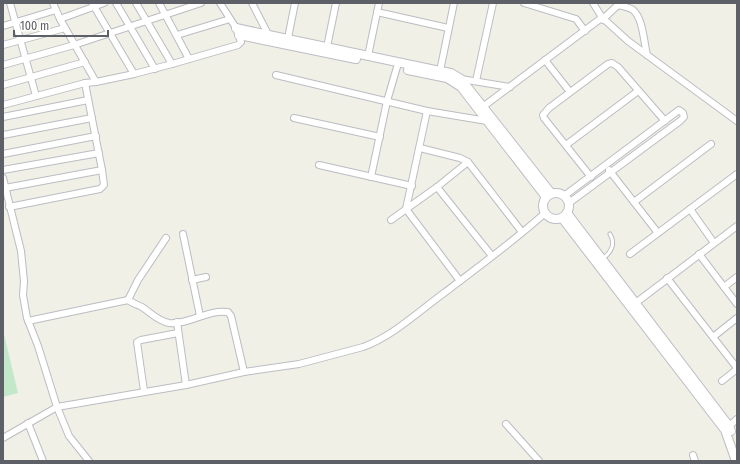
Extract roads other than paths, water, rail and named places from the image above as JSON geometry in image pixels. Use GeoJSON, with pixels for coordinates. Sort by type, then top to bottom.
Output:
{"type":"FeatureCollection","features":[{"type":"Feature","properties":{"kind":"street"},"geometry":{"type":"LineString","coordinates":[[10,3],[36,96]]}},
{"type":"Feature","properties":{"kind":"street"},"geometry":{"type":"LineString","coordinates":[[53,3],[74,45],[96,82]]}},
{"type":"Feature","properties":{"kind":"street"},"geometry":{"type":"LineString","coordinates":[[60,19],[93,5],[104,3]]}},
{"type":"Feature","properties":{"kind":"street"},"geometry":{"type":"LineString","coordinates":[[116,3],[155,69]]}},
{"type":"Feature","properties":{"kind":"street"},"geometry":{"type":"LineString","coordinates":[[136,3],[172,64]]}},
{"type":"Feature","properties":{"kind":"street"},"geometry":{"type":"LineString","coordinates":[[159,3],[189,59]]}},
{"type":"Feature","properties":{"kind":"street"},"geometry":{"type":"LineString","coordinates":[[3,65],[74,45],[201,3]]}},
{"type":"Feature","properties":{"kind":"street"},"geometry":{"type":"LineString","coordinates":[[3,105],[85,83],[155,69],[238,45],[241,42],[238,32],[220,3]]}},
{"type":"Feature","properties":{"kind":"street"},"geometry":{"type":"LineString","coordinates":[[252,3],[269,38]]}},
{"type":"Feature","properties":{"kind":"street"},"geometry":{"type":"LineString","coordinates":[[288,38],[295,3]]}},
{"type":"Feature","properties":{"kind":"street"},"geometry":{"type":"LineString","coordinates":[[327,47],[336,3]]}},
{"type":"Feature","properties":{"kind":"street"},"geometry":{"type":"LineString","coordinates":[[368,56],[379,3]]}},
{"type":"Feature","properties":{"kind":"street"},"geometry":{"type":"LineString","coordinates":[[440,71],[454,3]]}},
{"type":"Feature","properties":{"kind":"street"},"geometry":{"type":"LineString","coordinates":[[476,80],[493,3]]}},
{"type":"Feature","properties":{"kind":"street"},"geometry":{"type":"LineString","coordinates":[[524,3],[576,19],[585,31]]}},
{"type":"Feature","properties":{"kind":"street"},"geometry":{"type":"LineString","coordinates":[[593,3],[603,19],[647,55],[737,121]]}},
{"type":"Feature","properties":{"kind":"street"},"geometry":{"type":"LineString","coordinates":[[93,5],[134,74]]}},
{"type":"Feature","properties":{"kind":"street"},"geometry":{"type":"LineString","coordinates":[[484,106],[600,19],[603,19],[618,5],[626,6],[633,10],[639,17],[647,55]]}},
{"type":"Feature","properties":{"kind":"street"},"geometry":{"type":"LineString","coordinates":[[3,26],[56,10]]}},
{"type":"Feature","properties":{"kind":"street"},"geometry":{"type":"LineString","coordinates":[[377,12],[448,28]]}},
{"type":"Feature","properties":{"kind":"street"},"geometry":{"type":"LineString","coordinates":[[177,35],[230,19]]}},
{"type":"Feature","properties":{"kind":"street"},"geometry":{"type":"LineString","coordinates":[[3,45],[65,28]]}},
{"type":"Feature","properties":{"kind":"street"},"geometry":{"type":"LineString","coordinates":[[238,32],[459,81],[476,80],[510,87]]}},
{"type":"Feature","properties":{"kind":"street"},"geometry":{"type":"LineString","coordinates":[[269,38],[288,38],[451,73],[484,106],[548,195]]}},
{"type":"Feature","properties":{"kind":"street"},"geometry":{"type":"LineString","coordinates":[[545,60],[570,92]]}},
{"type":"Feature","properties":{"kind":"street"},"geometry":{"type":"LineString","coordinates":[[3,85],[85,62]]}},
{"type":"Feature","properties":{"kind":"street"},"geometry":{"type":"LineString","coordinates":[[591,177],[543,115],[549,108],[570,92],[612,63],[618,67],[665,121]]}},
{"type":"Feature","properties":{"kind":"street"},"geometry":{"type":"LineString","coordinates":[[371,177],[397,67]]}},
{"type":"Feature","properties":{"kind":"street"},"geometry":{"type":"LineString","coordinates":[[276,75],[427,110],[487,121]]}},
{"type":"Feature","properties":{"kind":"street"},"geometry":{"type":"LineString","coordinates":[[459,81],[487,121],[548,195]]}},
{"type":"Feature","properties":{"kind":"street"},"geometry":{"type":"LineString","coordinates":[[9,207],[100,189],[104,186],[96,136],[85,83]]}},
{"type":"Feature","properties":{"kind":"street"},"geometry":{"type":"LineString","coordinates":[[566,145],[638,91]]}},
{"type":"Feature","properties":{"kind":"street"},"geometry":{"type":"LineString","coordinates":[[3,117],[88,100]]}},
{"type":"Feature","properties":{"kind":"street"},"geometry":{"type":"LineString","coordinates":[[406,209],[427,110]]}},
{"type":"Feature","properties":{"kind":"street"},"geometry":{"type":"LineString","coordinates":[[567,199],[611,172],[680,121],[684,115],[682,111],[679,110],[591,177],[567,199],[564,215],[727,428],[737,448]]}},
{"type":"Feature","properties":{"kind":"street"},"geometry":{"type":"LineString","coordinates":[[3,135],[92,118]]}},
{"type":"Feature","properties":{"kind":"street"},"geometry":{"type":"LineString","coordinates":[[294,118],[380,137]]}},
{"type":"Feature","properties":{"kind":"street"},"geometry":{"type":"LineString","coordinates":[[3,154],[96,136]]}},
{"type":"Feature","properties":{"kind":"street"},"geometry":{"type":"LineString","coordinates":[[634,202],[711,144]]}},
{"type":"Feature","properties":{"kind":"street"},"geometry":{"type":"LineString","coordinates":[[420,148],[460,158],[468,162],[522,232]]}},
{"type":"Feature","properties":{"kind":"street"},"geometry":{"type":"LineString","coordinates":[[3,170],[99,153]]}},
{"type":"Feature","properties":{"kind":"street"},"geometry":{"type":"LineString","coordinates":[[391,220],[436,188],[468,162]]}},
{"type":"Feature","properties":{"kind":"street"},"geometry":{"type":"LineString","coordinates":[[319,165],[412,186]]}},
{"type":"Feature","properties":{"kind":"street"},"geometry":{"type":"LineString","coordinates":[[606,166],[658,233]]}},
{"type":"Feature","properties":{"kind":"street"},"geometry":{"type":"LineString","coordinates":[[5,188],[102,170]]}},
{"type":"Feature","properties":{"kind":"street"},"geometry":{"type":"LineString","coordinates":[[630,254],[737,174]]}},
{"type":"Feature","properties":{"kind":"street"},"geometry":{"type":"LineString","coordinates":[[3,178],[21,251],[24,281],[23,296],[28,321],[38,346],[57,407],[70,436],[89,461]]}},
{"type":"Feature","properties":{"kind":"street"},"geometry":{"type":"LineString","coordinates":[[436,188],[492,256]]}},
{"type":"Feature","properties":{"kind":"street"},"geometry":{"type":"LineString","coordinates":[[548,195],[558,193],[567,199]]}},
{"type":"Feature","properties":{"kind":"street"},"geometry":{"type":"LineString","coordinates":[[548,195],[542,207],[545,213],[553,219],[564,215]]}},
{"type":"Feature","properties":{"kind":"street"},"geometry":{"type":"LineString","coordinates":[[406,209],[460,280]]}},
{"type":"Feature","properties":{"kind":"street"},"geometry":{"type":"LineString","coordinates":[[690,209],[714,243]]}},
{"type":"Feature","properties":{"kind":"street"},"geometry":{"type":"LineString","coordinates":[[3,438],[57,407],[244,372],[299,364],[373,344],[382,339],[492,256],[545,213]]}},
{"type":"Feature","properties":{"kind":"street"},"geometry":{"type":"LineString","coordinates":[[564,215],[602,259],[633,305]]}},
{"type":"Feature","properties":{"kind":"street"},"geometry":{"type":"LineString","coordinates":[[633,305],[737,226]]}},
{"type":"Feature","properties":{"kind":"street"},"geometry":{"type":"LineString","coordinates":[[182,234],[200,316]]}},
{"type":"Feature","properties":{"kind":"street"},"geometry":{"type":"LineString","coordinates":[[128,300],[138,280],[166,238]]}},
{"type":"Feature","properties":{"kind":"street"},"geometry":{"type":"LineString","coordinates":[[699,254],[737,304]]}},
{"type":"Feature","properties":{"kind":"street"},"geometry":{"type":"LineString","coordinates":[[192,280],[206,277]]}},
{"type":"Feature","properties":{"kind":"street"},"geometry":{"type":"LineString","coordinates":[[724,287],[737,277]]}},
{"type":"Feature","properties":{"kind":"street"},"geometry":{"type":"LineString","coordinates":[[668,278],[737,369],[722,381]]}},
{"type":"Feature","properties":{"kind":"street"},"geometry":{"type":"LineString","coordinates":[[28,321],[128,300],[142,307],[160,320],[168,323],[225,311],[230,314],[244,372]]}},
{"type":"Feature","properties":{"kind":"street"},"geometry":{"type":"LineString","coordinates":[[712,337],[737,318]]}},
{"type":"Feature","properties":{"kind":"street"},"geometry":{"type":"LineString","coordinates":[[177,322],[186,384]]}},
{"type":"Feature","properties":{"kind":"street"},"geometry":{"type":"LineString","coordinates":[[144,391],[137,342],[178,333]]}},
{"type":"Feature","properties":{"kind":"street"},"geometry":{"type":"LineString","coordinates":[[727,428],[737,420]]}},
{"type":"Feature","properties":{"kind":"street"},"geometry":{"type":"LineString","coordinates":[[28,423],[43,461]]}},
{"type":"Feature","properties":{"kind":"street"},"geometry":{"type":"LineString","coordinates":[[506,424],[539,461]]}},
{"type":"Feature","properties":{"kind":"street"},"geometry":{"type":"LineString","coordinates":[[727,428],[736,461]]}},
{"type":"Feature","properties":{"kind":"lane"},"geometry":{"type":"LineString","coordinates":[[602,259],[612,250],[612,237],[610,234]]}}]}
